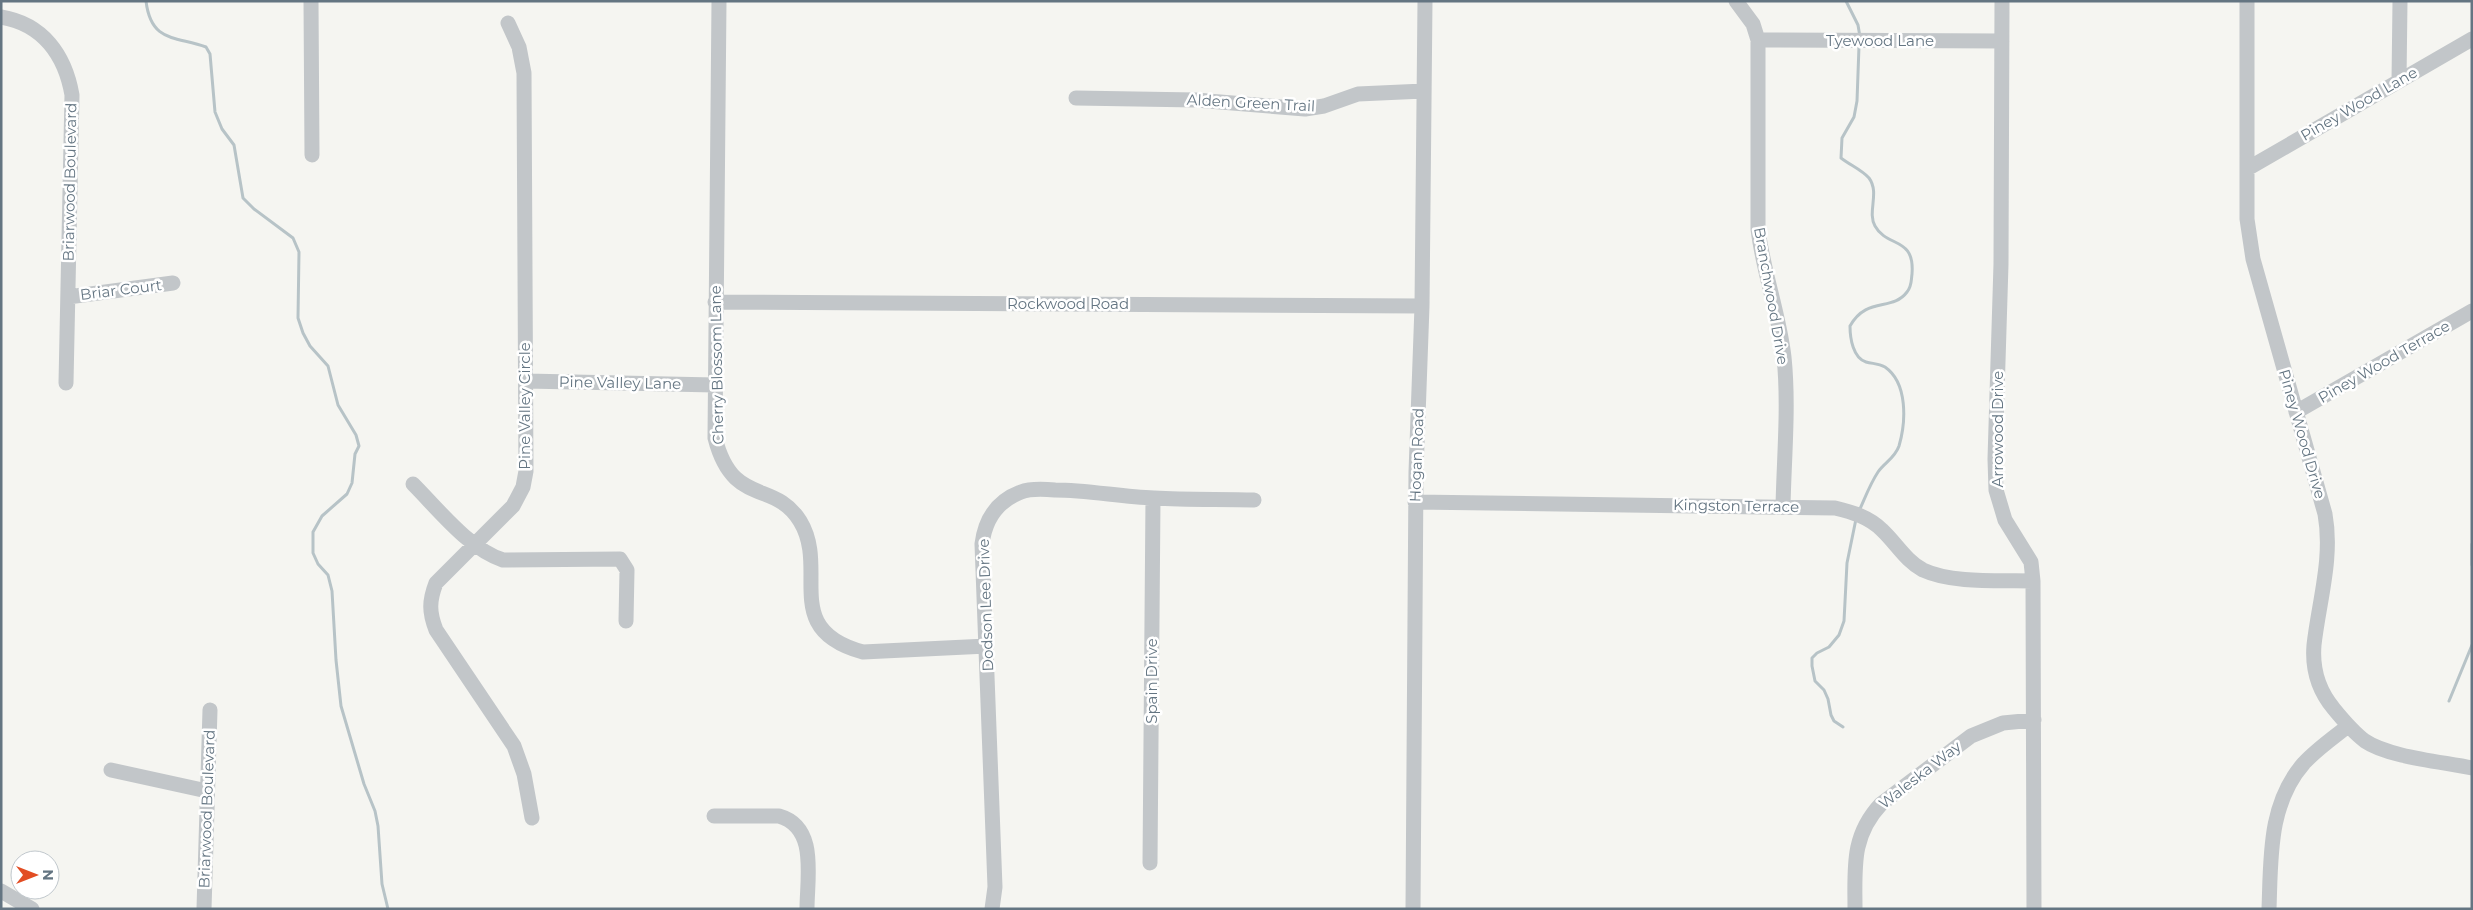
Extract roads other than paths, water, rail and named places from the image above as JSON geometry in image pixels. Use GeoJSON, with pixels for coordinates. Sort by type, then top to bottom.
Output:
{"type":"FeatureCollection","features":[{"type":"Feature","properties":{"kind":"street"},"geometry":{"type":"LineString","coordinates":[[311,1],[312,155]]}},
{"type":"Feature","properties":{"kind":"street","name":"Cherry Blossom Lane"},"geometry":{"type":"LineString","coordinates":[[719,1],[715,438],[720,459],[728,472],[738,482],[780,501],[800,521],[808,544],[812,608],[818,623],[828,636],[844,647],[863,652],[987,646]]}},
{"type":"Feature","properties":{"kind":"street","name":"Hogan Road"},"geometry":{"type":"LineString","coordinates":[[1413,909],[1415,502],[1422,306],[1425,1]]}},
{"type":"Feature","properties":{"kind":"street","name":"Branchwood Drive"},"geometry":{"type":"LineString","coordinates":[[1736,1],[1752,24],[1758,40],[1758,229],[1762,258],[1779,324],[1784,356],[1783,507]]}},
{"type":"Feature","properties":{"kind":"street","name":"Arrowood Drive"},"geometry":{"type":"LineString","coordinates":[[2002,1],[2001,264],[1995,459],[1996,490],[2005,520],[2031,562],[2033,581],[2034,909]]}},
{"type":"Feature","properties":{"kind":"street","name":"Piney Wood Drive"},"geometry":{"type":"LineString","coordinates":[[2247,1],[2247,219],[2253,259],[2325,514],[2328,534],[2328,555],[2314,647],[2314,670],[2325,698],[2348,726],[2367,742],[2388,752],[2472,768]]}},
{"type":"Feature","properties":{"kind":"street"},"geometry":{"type":"LineString","coordinates":[[2399,80],[2400,1]]}},
{"type":"Feature","properties":{"kind":"street","name":"Briarwood Boulevard"},"geometry":{"type":"LineString","coordinates":[[1,17],[26,25],[41,34],[61,57],[68,75],[72,95],[66,383]]}},
{"type":"Feature","properties":{"kind":"street","name":"Pine Valley Circle"},"geometry":{"type":"LineString","coordinates":[[508,23],[519,47],[524,73],[526,471],[523,487],[513,506],[436,583],[430,599],[430,616],[436,630],[514,746],[524,774],[532,818]]}},
{"type":"Feature","properties":{"kind":"street","name":"Piney Wood Lane"},"geometry":{"type":"LineString","coordinates":[[2247,168],[2472,39]]}},
{"type":"Feature","properties":{"kind":"street","name":"Tyewood Lane"},"geometry":{"type":"LineString","coordinates":[[1758,40],[2002,41]]}},
{"type":"Feature","properties":{"kind":"street","name":"Alden Green Trail"},"geometry":{"type":"LineString","coordinates":[[1076,98],[1196,100],[1305,109],[1324,106],[1358,94],[1424,91]]}},
{"type":"Feature","properties":{"kind":"street","name":"Briar Court"},"geometry":{"type":"LineString","coordinates":[[68,297],[173,283]]}},
{"type":"Feature","properties":{"kind":"street","name":"Rockwood Road"},"geometry":{"type":"LineString","coordinates":[[715,302],[1422,306]]}},
{"type":"Feature","properties":{"kind":"street","name":"Piney Wood Terrace"},"geometry":{"type":"LineString","coordinates":[[2296,412],[2472,311]]}},
{"type":"Feature","properties":{"kind":"street","name":"Pine Valley Lane"},"geometry":{"type":"LineString","coordinates":[[526,381],[715,384]]}},
{"type":"Feature","properties":{"kind":"street"},"geometry":{"type":"LineString","coordinates":[[413,484],[474,544],[491,556],[503,560],[620,559],[627,570],[626,621]]}},
{"type":"Feature","properties":{"kind":"street","name":"Dodson Lee Drive"},"geometry":{"type":"LineString","coordinates":[[992,909],[994,887],[982,544],[984,529],[990,516],[1004,500],[1022,491],[1036,489],[1082,490],[1153,498],[1254,500]]}},
{"type":"Feature","properties":{"kind":"street","name":"Spain Drive"},"geometry":{"type":"LineString","coordinates":[[1150,863],[1153,498]]}},
{"type":"Feature","properties":{"kind":"street","name":"Kingston Terrace"},"geometry":{"type":"LineString","coordinates":[[1415,502],[1834,508],[1858,514],[1881,529],[1912,563],[1936,575],[1954,578],[2033,581]]}},
{"type":"Feature","properties":{"kind":"street","name":"Briarwood Boulevard"},"geometry":{"type":"LineString","coordinates":[[204,909],[210,710]]}},
{"type":"Feature","properties":{"kind":"street","name":"Waleska Way"},"geometry":{"type":"LineString","coordinates":[[1855,909],[1856,858],[1861,831],[1875,810],[1971,736],[2003,723],[2034,720]]}},
{"type":"Feature","properties":{"kind":"street"},"geometry":{"type":"LineString","coordinates":[[2269,909],[2271,840],[2284,794],[2305,762],[2348,726]]}},
{"type":"Feature","properties":{"kind":"street"},"geometry":{"type":"LineString","coordinates":[[111,770],[207,791]]}},
{"type":"Feature","properties":{"kind":"street"},"geometry":{"type":"LineString","coordinates":[[714,816],[779,816],[798,825],[804,834],[806,845],[807,909]]}},
{"type":"Feature","properties":{"kind":"street"},"geometry":{"type":"LineString","coordinates":[[1,891],[32,909]]}},
{"type":"Feature","properties":{"kind":"waterway"},"geometry":{"type":"LineString","coordinates":[[146,1],[149,15],[159,31],[175,39],[206,47],[210,54],[215,112],[222,129],[234,145],[243,198],[254,209],[293,238],[299,252],[298,318],[310,346],[328,366],[338,405],[356,435],[359,446],[355,454],[352,483],[347,494],[322,516],[313,532],[313,553],[318,564],[328,575],[332,591],[341,706],[364,784],[375,811],[378,826],[382,884],[388,909]]}},
{"type":"Feature","properties":{"kind":"waterway"},"geometry":{"type":"LineString","coordinates":[[1846,1],[1858,25],[1860,37]]}},
{"type":"Feature","properties":{"kind":"waterway"},"geometry":{"type":"LineString","coordinates":[[1859,46],[1857,101],[1854,117],[1842,138],[1841,158],[1869,178],[1874,196],[1872,215],[1875,226],[1880,233],[1905,248],[1912,262],[1911,283],[1907,292],[1894,302],[1872,307],[1864,311],[1850,326],[1852,342],[1858,356],[1866,362],[1885,367],[1898,383],[1904,415],[1899,446],[1895,454],[1875,477],[1859,511]]}},
{"type":"Feature","properties":{"kind":"waterway"},"geometry":{"type":"LineString","coordinates":[[1843,727],[1834,721],[1824,690],[1815,681],[1812,658],[1829,647],[1839,635],[1844,621],[1847,563],[1856,519]]}},
{"type":"Feature","properties":{"kind":"waterway"},"geometry":{"type":"LineString","coordinates":[[2472,544],[2472,565]]}},
{"type":"Feature","properties":{"kind":"waterway"},"geometry":{"type":"LineString","coordinates":[[2449,701],[2472,645]]}}]}
